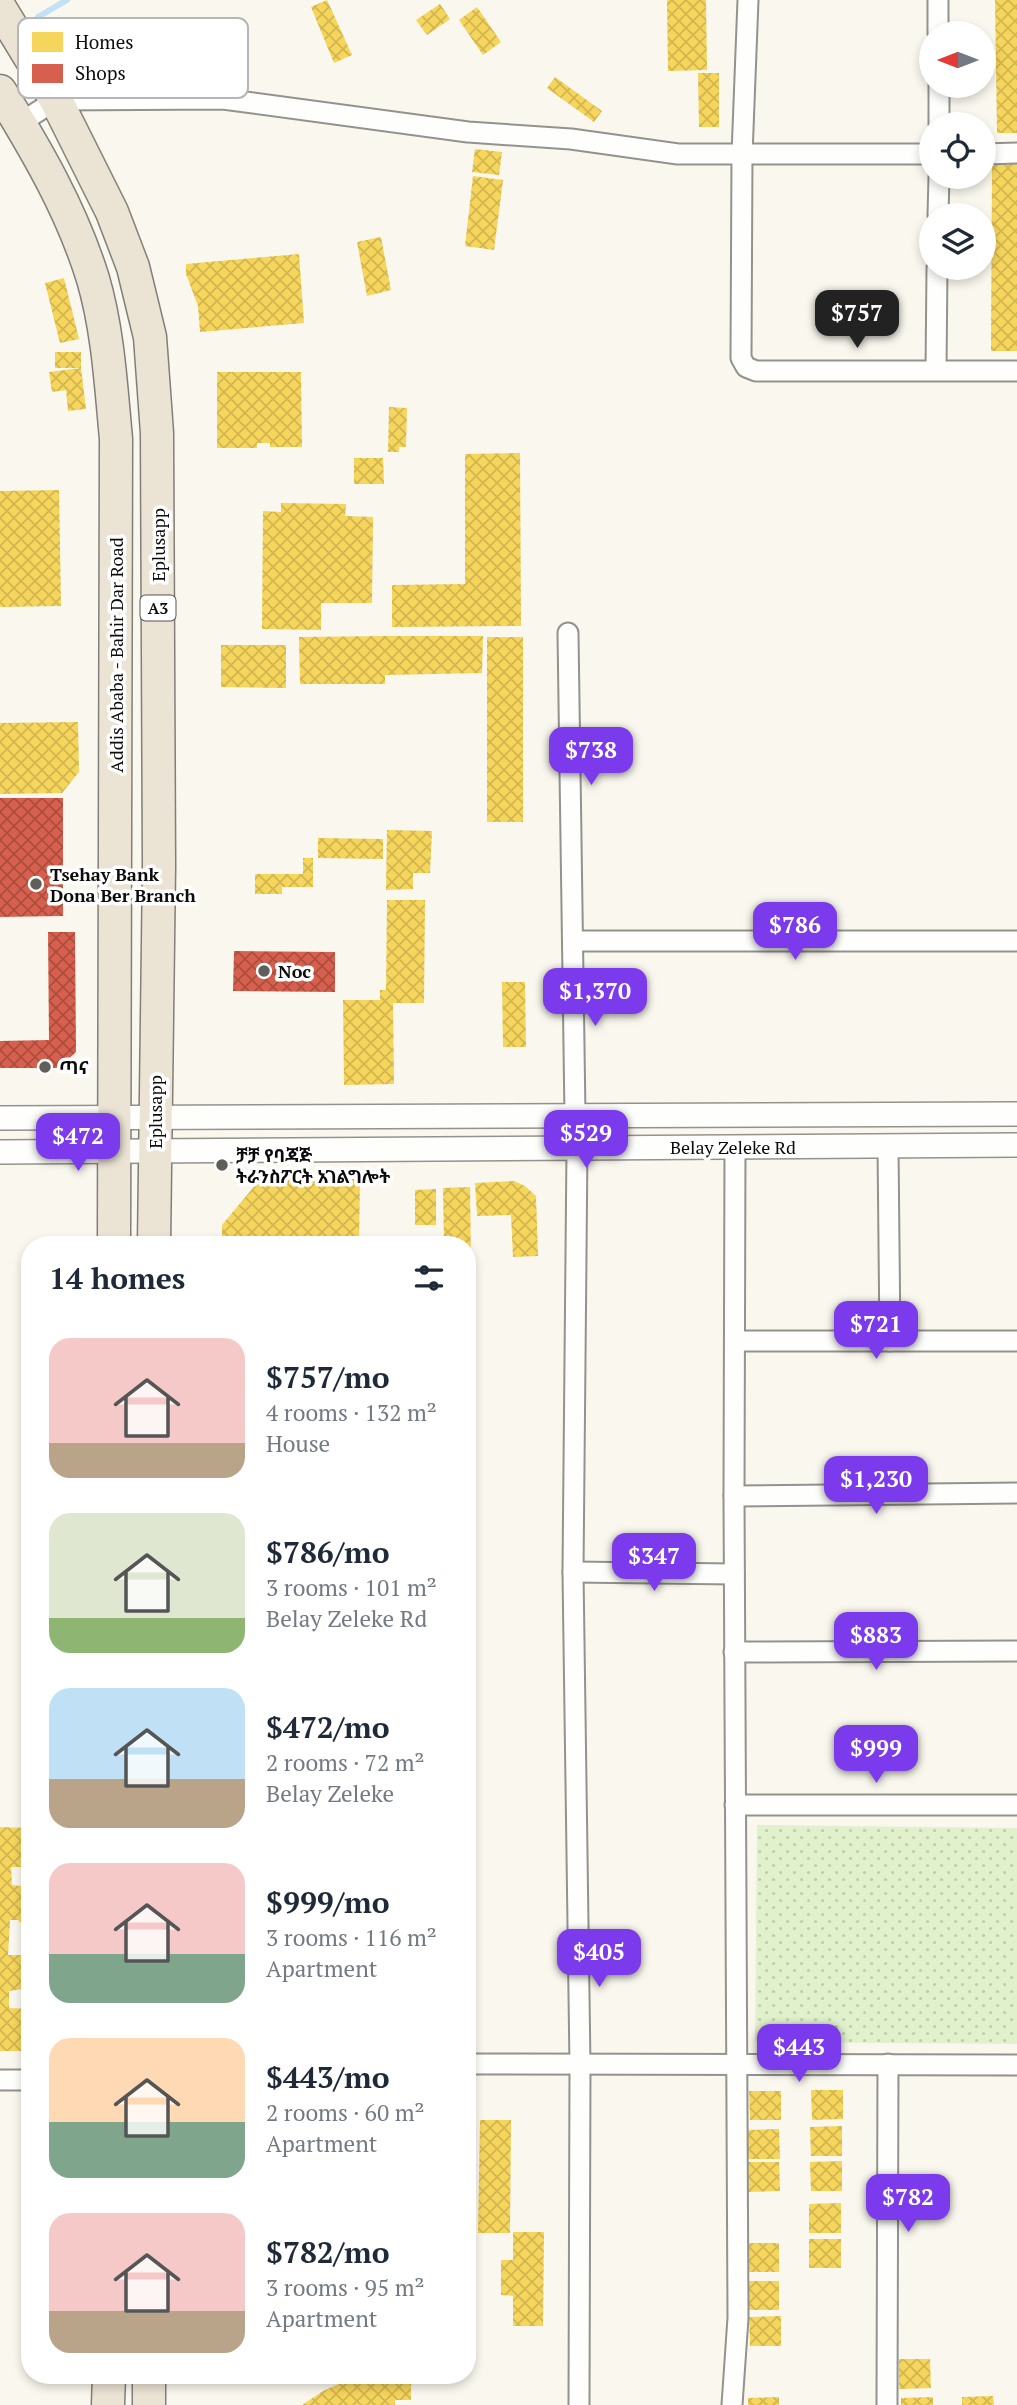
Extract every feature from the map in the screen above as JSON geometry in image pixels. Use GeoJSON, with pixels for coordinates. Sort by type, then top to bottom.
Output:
{"type":"FeatureCollection","features":[{"type":"Feature","properties":{"kind":"highway","name":"Eplusapp"},"geometry":{"type":"LineString","coordinates":[[0,8],[18,38]]}},
{"type":"Feature","properties":{"kind":"highway","name":"Addis Ababa - Bahir Dar Road"},"geometry":{"type":"LineString","coordinates":[[0,91],[74,224],[93,281],[107,344],[116,439],[114,1236]]}},
{"type":"Feature","properties":{"kind":"highway","name":"Eplusapp"},"geometry":{"type":"LineString","coordinates":[[56,100],[112,212],[133,267],[150,337],[157,433],[159,867],[155,1236]]}},
{"type":"Feature","properties":{"kind":"highway"},"geometry":{"type":"LineString","coordinates":[[108,2405],[109,2384]]}},
{"type":"Feature","properties":{"kind":"highway"},"geometry":{"type":"LineString","coordinates":[[149,2384],[149,2405]]}},
{"type":"Feature","properties":{"kind":"street"},"geometry":{"type":"LineString","coordinates":[[748,0],[742,155],[741,358],[747,367],[756,371],[1017,371]]}},
{"type":"Feature","properties":{"kind":"street"},"geometry":{"type":"LineString","coordinates":[[938,0],[939,21]]}},
{"type":"Feature","properties":{"kind":"street"},"geometry":{"type":"LineString","coordinates":[[20,123],[56,100],[223,99],[468,132],[571,139],[678,154],[919,154]]}},
{"type":"Feature","properties":{"kind":"street"},"geometry":{"type":"LineString","coordinates":[[996,154],[1017,153]]}},
{"type":"Feature","properties":{"kind":"street"},"geometry":{"type":"LineString","coordinates":[[936,370],[937,280]]}},
{"type":"Feature","properties":{"kind":"street"},"geometry":{"type":"LineString","coordinates":[[568,633],[577,1148],[573,1572],[580,2065],[579,2405]]}},
{"type":"Feature","properties":{"kind":"street"},"geometry":{"type":"LineString","coordinates":[[574,941],[1017,941]]}},
{"type":"Feature","properties":{"kind":"street","name":"Belay Zeleke Rd"},"geometry":{"type":"LineString","coordinates":[[0,1118],[1017,1114]]}},
{"type":"Feature","properties":{"kind":"street"},"geometry":{"type":"LineString","coordinates":[[888,1115],[890,1340]]}},
{"type":"Feature","properties":{"kind":"street","name":"Belay Zeleke Rd"},"geometry":{"type":"LineString","coordinates":[[0,1152],[1017,1145]]}},
{"type":"Feature","properties":{"kind":"street"},"geometry":{"type":"LineString","coordinates":[[732,2405],[738,2318],[734,1652],[735,1147]]}},
{"type":"Feature","properties":{"kind":"street"},"geometry":{"type":"LineString","coordinates":[[735,1341],[1017,1341]]}},
{"type":"Feature","properties":{"kind":"street"},"geometry":{"type":"LineString","coordinates":[[734,1496],[1017,1493]]}},
{"type":"Feature","properties":{"kind":"street"},"geometry":{"type":"LineString","coordinates":[[573,1572],[734,1574]]}},
{"type":"Feature","properties":{"kind":"street"},"geometry":{"type":"LineString","coordinates":[[734,1652],[1017,1651]]}},
{"type":"Feature","properties":{"kind":"street"},"geometry":{"type":"LineString","coordinates":[[735,1805],[1017,1805]]}},
{"type":"Feature","properties":{"kind":"street"},"geometry":{"type":"LineString","coordinates":[[476,2064],[1017,2065]]}},
{"type":"Feature","properties":{"kind":"street"},"geometry":{"type":"LineString","coordinates":[[887,2405],[888,2064]]}},
{"type":"Feature","properties":{"kind":"street"},"geometry":{"type":"LineString","coordinates":[[0,2080],[21,2080]]}},
{"type":"Feature","properties":{"kind":"green space"},"geometry":{"type":"Polygon","coordinates":[[[757,1825],[1017,1828],[1017,2044],[755,2042],[757,1825]]]}},
{"type":"Feature","properties":{"kind":"building: Homes"},"geometry":{"type":"Polygon","coordinates":[[[327,0],[352,55],[334,63],[311,7],[327,0]]]}},
{"type":"Feature","properties":{"kind":"building: Homes"},"geometry":{"type":"Polygon","coordinates":[[[667,0],[706,0],[707,70],[668,71],[667,0]]]}},
{"type":"Feature","properties":{"kind":"building: Homes"},"geometry":{"type":"Polygon","coordinates":[[[995,0],[1017,0],[1017,133],[997,133],[995,0]]]}},
{"type":"Feature","properties":{"kind":"building: Homes"},"geometry":{"type":"Polygon","coordinates":[[[440,4],[450,19],[427,35],[416,20],[440,4]]]}},
{"type":"Feature","properties":{"kind":"building: Homes"},"geometry":{"type":"Polygon","coordinates":[[[477,7],[501,42],[483,55],[459,20],[477,7]]]}},
{"type":"Feature","properties":{"kind":"building: Homes"},"geometry":{"type":"Polygon","coordinates":[[[698,73],[719,73],[719,127],[699,127],[698,73]]]}},
{"type":"Feature","properties":{"kind":"building: Homes"},"geometry":{"type":"Polygon","coordinates":[[[555,77],[602,111],[594,122],[547,88],[555,77]]]}},
{"type":"Feature","properties":{"kind":"building: Homes"},"geometry":{"type":"Polygon","coordinates":[[[475,149],[502,152],[499,175],[472,172],[475,149]]]}},
{"type":"Feature","properties":{"kind":"building: Homes"},"geometry":{"type":"Polygon","coordinates":[[[996,164],[1017,164],[1017,351],[991,351],[991,280],[996,280],[996,203],[992,203],[992,189],[996,189],[996,164]]]}},
{"type":"Feature","properties":{"kind":"building: Homes"},"geometry":{"type":"Polygon","coordinates":[[[473,176],[503,180],[494,250],[465,246],[473,176]]]}},
{"type":"Feature","properties":{"kind":"building: Homes"},"geometry":{"type":"Polygon","coordinates":[[[381,237],[391,290],[367,296],[357,242],[381,237]]]}},
{"type":"Feature","properties":{"kind":"building: Homes"},"geometry":{"type":"Polygon","coordinates":[[[299,254],[304,323],[200,332],[198,306],[186,274],[186,264],[299,254]]]}},
{"type":"Feature","properties":{"kind":"building: Homes"},"geometry":{"type":"Polygon","coordinates":[[[64,278],[79,339],[60,343],[45,283],[64,278]]]}},
{"type":"Feature","properties":{"kind":"building: Homes"},"geometry":{"type":"Polygon","coordinates":[[[55,352],[81,352],[81,368],[55,368],[55,352]]]}},
{"type":"Feature","properties":{"kind":"building: Homes"},"geometry":{"type":"Polygon","coordinates":[[[81,368],[86,409],[68,411],[66,390],[52,392],[49,372],[81,368]]]}},
{"type":"Feature","properties":{"kind":"building: Homes"},"geometry":{"type":"Polygon","coordinates":[[[217,372],[301,372],[302,447],[270,447],[270,443],[257,443],[257,448],[217,448],[217,372]]]}},
{"type":"Feature","properties":{"kind":"building: Homes"},"geometry":{"type":"Polygon","coordinates":[[[389,407],[407,408],[406,447],[399,447],[399,452],[388,452],[389,407]]]}},
{"type":"Feature","properties":{"kind":"building: Homes"},"geometry":{"type":"Polygon","coordinates":[[[520,453],[521,626],[392,627],[392,585],[465,584],[465,454],[520,453]]]}},
{"type":"Feature","properties":{"kind":"building: Homes"},"geometry":{"type":"Polygon","coordinates":[[[354,458],[383,458],[384,484],[354,484],[354,458]]]}},
{"type":"Feature","properties":{"kind":"building: Homes"},"geometry":{"type":"Polygon","coordinates":[[[59,490],[61,606],[0,607],[0,491],[59,490]]]}},
{"type":"Feature","properties":{"kind":"building: Homes"},"geometry":{"type":"Polygon","coordinates":[[[281,503],[346,504],[345,516],[373,517],[372,603],[321,603],[321,630],[262,629],[263,511],[281,512],[281,503]]]}},
{"type":"Feature","properties":{"kind":"building: Homes"},"geometry":{"type":"Polygon","coordinates":[[[483,636],[482,673],[385,675],[385,684],[300,684],[299,637],[483,636]]]}},
{"type":"Feature","properties":{"kind":"building: Homes"},"geometry":{"type":"Polygon","coordinates":[[[487,637],[523,637],[523,822],[487,822],[487,637]]]}},
{"type":"Feature","properties":{"kind":"building: Homes"},"geometry":{"type":"Polygon","coordinates":[[[221,645],[286,645],[286,688],[221,687],[221,645]]]}},
{"type":"Feature","properties":{"kind":"building: Homes"},"geometry":{"type":"Polygon","coordinates":[[[78,722],[79,772],[62,793],[0,794],[0,723],[78,722]]]}},
{"type":"Feature","properties":{"kind":"building: Homes"},"geometry":{"type":"Polygon","coordinates":[[[387,830],[432,831],[430,873],[413,873],[413,889],[386,890],[387,830]]]}},
{"type":"Feature","properties":{"kind":"building: Homes"},"geometry":{"type":"Polygon","coordinates":[[[318,838],[383,839],[383,859],[318,858],[318,838]]]}},
{"type":"Feature","properties":{"kind":"building: Homes"},"geometry":{"type":"Polygon","coordinates":[[[303,858],[313,858],[313,887],[282,887],[282,894],[255,894],[255,874],[303,874],[303,858]]]}},
{"type":"Feature","properties":{"kind":"building: Homes"},"geometry":{"type":"Polygon","coordinates":[[[387,900],[425,900],[424,1003],[393,1003],[394,1084],[344,1085],[343,1000],[380,1000],[380,990],[386,990],[387,900]]]}},
{"type":"Feature","properties":{"kind":"building: Homes"},"geometry":{"type":"Polygon","coordinates":[[[502,982],[525,982],[526,1047],[503,1047],[502,982]]]}},
{"type":"Feature","properties":{"kind":"building: Homes"},"geometry":{"type":"Polygon","coordinates":[[[262,1177],[360,1179],[359,1236],[222,1236],[222,1225],[262,1177]]]}},
{"type":"Feature","properties":{"kind":"building: Homes"},"geometry":{"type":"Polygon","coordinates":[[[514,1181],[536,1196],[538,1256],[513,1257],[511,1215],[477,1216],[475,1183],[514,1181]]]}},
{"type":"Feature","properties":{"kind":"building: Homes"},"geometry":{"type":"Polygon","coordinates":[[[470,1187],[471,1236],[444,1236],[443,1188],[470,1187]]]}},
{"type":"Feature","properties":{"kind":"building: Homes"},"geometry":{"type":"Polygon","coordinates":[[[436,1189],[436,1225],[415,1225],[415,1190],[436,1189]]]}},
{"type":"Feature","properties":{"kind":"building: Homes"},"geometry":{"type":"Polygon","coordinates":[[[0,1827],[21,1828],[21,1867],[11,1867],[12,1885],[21,1886],[21,1923],[18,1920],[10,1920],[8,1955],[21,1955],[21,1989],[9,1991],[9,2008],[21,2009],[21,2051],[0,2051],[0,1827]]]}},
{"type":"Feature","properties":{"kind":"building: Homes"},"geometry":{"type":"Polygon","coordinates":[[[811,2090],[843,2090],[843,2119],[812,2120],[811,2090]]]}},
{"type":"Feature","properties":{"kind":"building: Homes"},"geometry":{"type":"Polygon","coordinates":[[[749,2091],[781,2091],[781,2120],[750,2120],[749,2091]]]}},
{"type":"Feature","properties":{"kind":"building: Homes"},"geometry":{"type":"Polygon","coordinates":[[[480,2120],[511,2120],[510,2233],[478,2233],[480,2120]]]}},
{"type":"Feature","properties":{"kind":"building: Homes"},"geometry":{"type":"Polygon","coordinates":[[[842,2126],[842,2156],[811,2156],[810,2127],[842,2126]]]}},
{"type":"Feature","properties":{"kind":"building: Homes"},"geometry":{"type":"Polygon","coordinates":[[[779,2129],[780,2159],[748,2159],[748,2130],[779,2129]]]}},
{"type":"Feature","properties":{"kind":"building: Homes"},"geometry":{"type":"Polygon","coordinates":[[[842,2161],[842,2191],[811,2191],[810,2162],[842,2161]]]}},
{"type":"Feature","properties":{"kind":"building: Homes"},"geometry":{"type":"Polygon","coordinates":[[[748,2162],[779,2162],[780,2191],[748,2192],[748,2162]]]}},
{"type":"Feature","properties":{"kind":"building: Homes"},"geometry":{"type":"Polygon","coordinates":[[[841,2203],[841,2233],[809,2233],[809,2204],[841,2203]]]}},
{"type":"Feature","properties":{"kind":"building: Homes"},"geometry":{"type":"Polygon","coordinates":[[[513,2232],[544,2232],[543,2326],[513,2326],[513,2296],[501,2295],[501,2260],[513,2260],[513,2232]]]}},
{"type":"Feature","properties":{"kind":"building: Homes"},"geometry":{"type":"Polygon","coordinates":[[[809,2239],[841,2239],[841,2268],[809,2268],[809,2239]]]}},
{"type":"Feature","properties":{"kind":"building: Homes"},"geometry":{"type":"Polygon","coordinates":[[[748,2243],[779,2243],[779,2272],[748,2272],[748,2243]]]}},
{"type":"Feature","properties":{"kind":"building: Homes"},"geometry":{"type":"Polygon","coordinates":[[[748,2281],[779,2281],[779,2310],[748,2310],[748,2281]]]}},
{"type":"Feature","properties":{"kind":"building: Homes"},"geometry":{"type":"Polygon","coordinates":[[[781,2316],[781,2346],[750,2346],[749,2317],[781,2316]]]}},
{"type":"Feature","properties":{"kind":"building: Homes"},"geometry":{"type":"Polygon","coordinates":[[[899,2359],[930,2359],[931,2388],[899,2389],[899,2359]]]}},
{"type":"Feature","properties":{"kind":"building: Homes"},"geometry":{"type":"Polygon","coordinates":[[[339,2384],[411,2384],[411,2400],[395,2400],[395,2405],[302,2405],[339,2384]]]}},
{"type":"Feature","properties":{"kind":"building: Homes"},"geometry":{"type":"Polygon","coordinates":[[[993,2396],[994,2405],[962,2405],[962,2397],[993,2396]]]}},
{"type":"Feature","properties":{"kind":"building: Homes"},"geometry":{"type":"Polygon","coordinates":[[[779,2397],[779,2405],[748,2405],[748,2398],[779,2397]]]}},
{"type":"Feature","properties":{"kind":"building: Homes"},"geometry":{"type":"Polygon","coordinates":[[[933,2397],[933,2405],[901,2405],[901,2398],[933,2397]]]}},
{"type":"Feature","properties":{"kind":"building: Shops"},"geometry":{"type":"Polygon","coordinates":[[[0,798],[63,798],[63,916],[0,917],[0,798]]]}},
{"type":"Feature","properties":{"kind":"building: Shops"},"geometry":{"type":"Polygon","coordinates":[[[48,932],[75,932],[76,1052],[59,1068],[0,1068],[0,1041],[49,1040],[48,932]]]}},
{"type":"Feature","properties":{"kind":"building: Shops"},"geometry":{"type":"Polygon","coordinates":[[[234,951],[335,952],[335,992],[233,991],[234,951]]]}},
{"type":"Feature","properties":{"kind":"waterway"},"geometry":{"type":"LineString","coordinates":[[38,17],[67,0]]}},
{"type":"Feature","properties":{"kind":"place","name":"Tsehay Bank Dona Ber Branch"},"geometry":{"type":"Point","coordinates":[36,884]}},
{"type":"Feature","properties":{"kind":"place","name":"Noc"},"geometry":{"type":"Point","coordinates":[264,971]}},
{"type":"Feature","properties":{"kind":"place","name":"ጣና"},"geometry":{"type":"Point","coordinates":[45,1067]}},
{"type":"Feature","properties":{"kind":"place","name":"ቻቻ የባጃጅ ትራንስፖርት አገልግሎት"},"geometry":{"type":"Point","coordinates":[222,1165]}}]}
